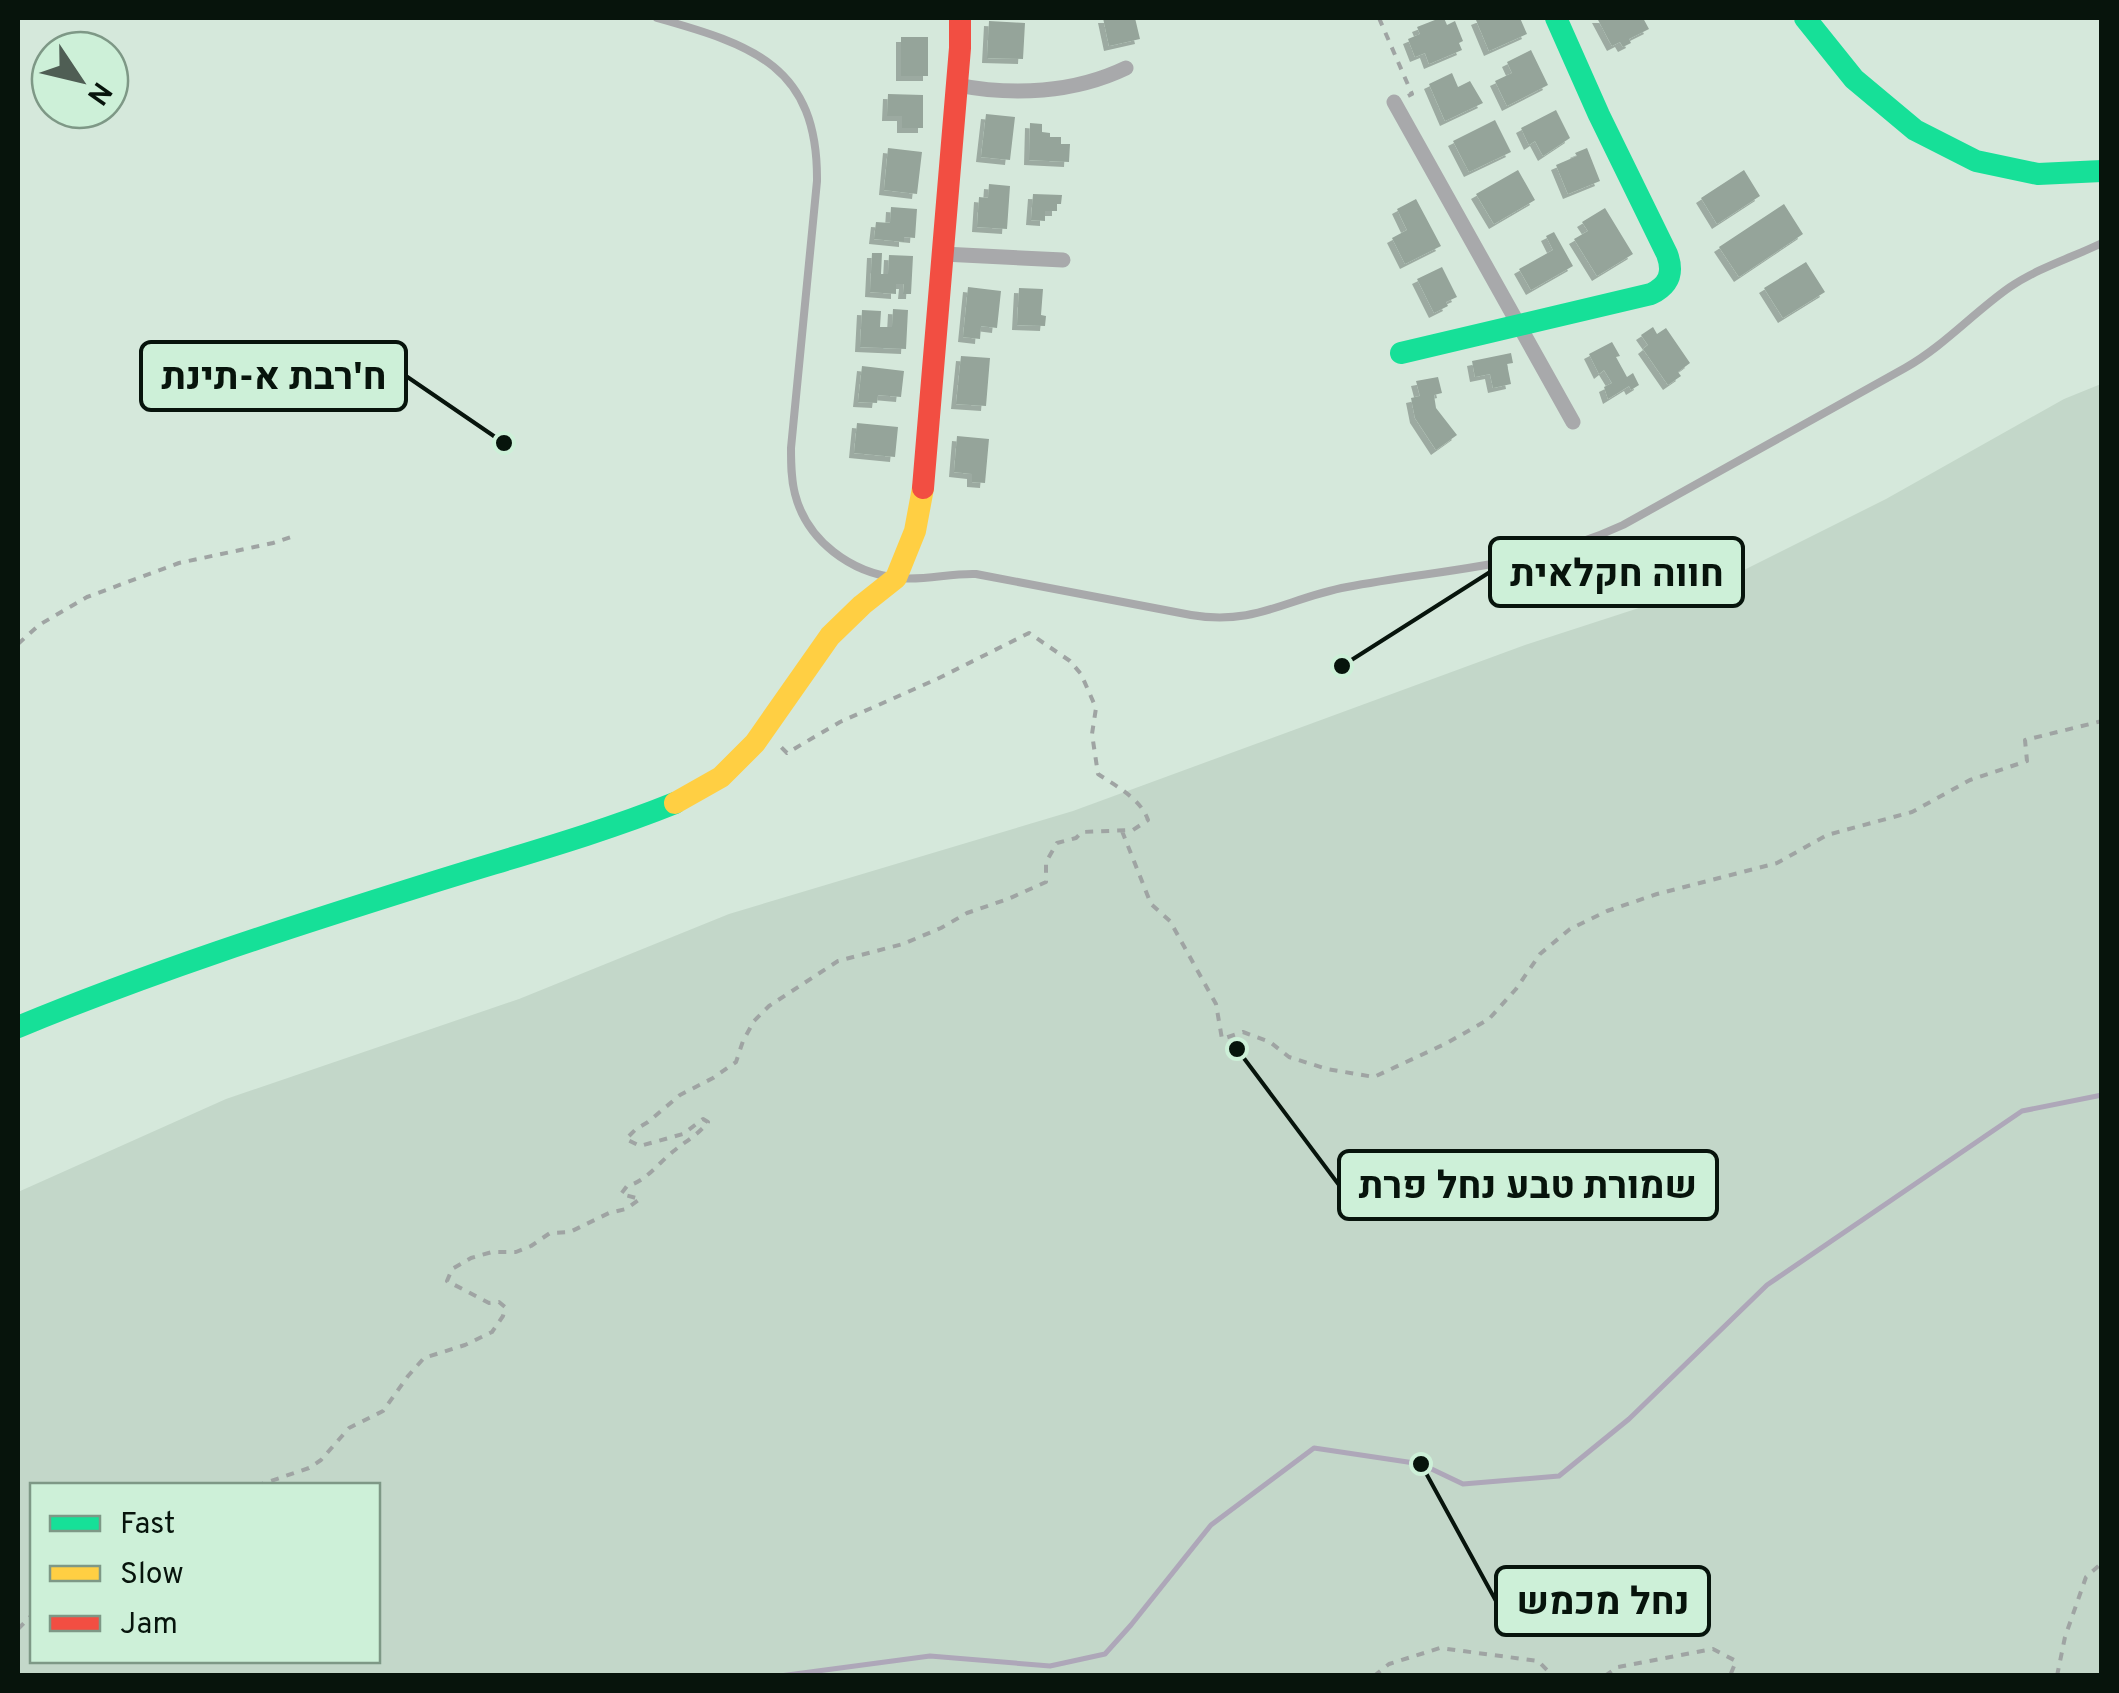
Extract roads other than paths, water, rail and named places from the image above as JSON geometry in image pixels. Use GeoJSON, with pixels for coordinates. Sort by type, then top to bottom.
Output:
{"type":"FeatureCollection","features":[{"type":"Feature","properties":{"kind":"street"},"geometry":{"type":"LineString","coordinates":[[18,1027],[118,986],[280,930],[674,804],[721,777],[754,743],[830,636],[896,578],[911,543],[923,494],[960,18]]}},
{"type":"Feature","properties":{"kind":"street"},"geometry":{"type":"LineString","coordinates":[[1401,353],[1650,294],[1665,286],[1672,272],[1556,18]]}},
{"type":"Feature","properties":{"kind":"street"},"geometry":{"type":"LineString","coordinates":[[1804,18],[1854,79],[1915,130],[1976,161],[2038,174],[2102,171]]}},
{"type":"Feature","properties":{"kind":"street"},"geometry":{"type":"LineString","coordinates":[[957,84],[1008,90],[1059,88],[1126,68]]}},
{"type":"Feature","properties":{"kind":"street"},"geometry":{"type":"LineString","coordinates":[[1394,102],[1573,422]]}},
{"type":"Feature","properties":{"kind":"street"},"geometry":{"type":"LineString","coordinates":[[944,254],[1062,260]]}},
{"type":"Feature","properties":{"kind":"lane"},"geometry":{"type":"LineString","coordinates":[[657,18],[744,46],[777,69],[801,98],[809,116],[818,158],[817,181],[791,474],[800,508],[833,552],[873,573],[896,578],[980,574],[1191,615],[1225,618],[1260,614],[1336,589],[1494,566],[1552,552],[1623,525],[1912,364],[2014,284],[2102,243]]}},
{"type":"Feature","properties":{"kind":"lane"},"geometry":{"type":"LineString","coordinates":[[701,30],[706,18]]}},
{"type":"Feature","properties":{"kind":"waterway"},"geometry":{"type":"LineString","coordinates":[[780,1676],[930,1656],[1050,1666],[1105,1654],[1211,1525],[1314,1448],[1421,1464],[1463,1484],[1559,1476],[1629,1419],[1767,1285],[2022,1111],[2102,1095]]}},
{"type":"Feature","properties":{"kind":"place","name":"ח'רבת א-תינת"},"geometry":{"type":"Point","coordinates":[504,443]}},
{"type":"Feature","properties":{"kind":"place","name":"חווה חקלאית"},"geometry":{"type":"Point","coordinates":[1342,666]}},
{"type":"Feature","properties":{"kind":"place","name":"שמורת טבע נחל פרת"},"geometry":{"type":"Point","coordinates":[1237,1049]}},
{"type":"Feature","properties":{"kind":"place","name":"נחל מכמש"},"geometry":{"type":"Point","coordinates":[1421,1464]}}]}
